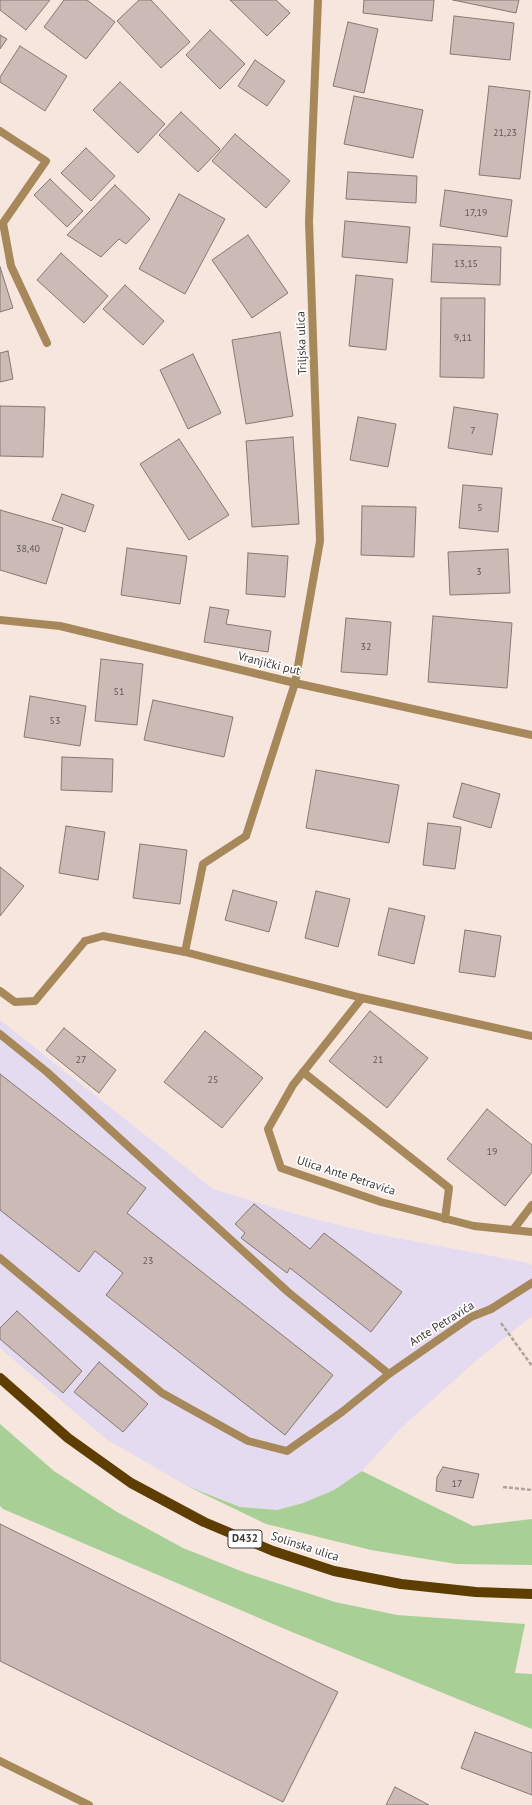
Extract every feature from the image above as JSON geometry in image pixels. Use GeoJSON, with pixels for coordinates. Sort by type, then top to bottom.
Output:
{"type":"FeatureCollection","features":[{"type":"Feature","properties":{"kind":"main road","name":"Solinska ulica"},"geometry":{"type":"LineString","coordinates":[[0,1378],[68,1438],[131,1483],[204,1522],[273,1551],[334,1571],[401,1584],[476,1592],[532,1594]]}},
{"type":"Feature","properties":{"kind":"street","name":"Triljska ulica"},"geometry":{"type":"LineString","coordinates":[[185,952],[203,864],[246,836],[295,683],[320,541],[310,221],[318,0]]}},
{"type":"Feature","properties":{"kind":"street"},"geometry":{"type":"LineString","coordinates":[[0,131],[46,161],[3,223],[11,266],[47,343]]}},
{"type":"Feature","properties":{"kind":"street","name":"Vranjički put"},"geometry":{"type":"LineString","coordinates":[[0,620],[60,626],[295,683],[532,735]]}},
{"type":"Feature","properties":{"kind":"street"},"geometry":{"type":"LineString","coordinates":[[0,991],[15,1002],[35,1001],[85,941],[103,936],[185,952],[362,998],[532,1036]]}},
{"type":"Feature","properties":{"kind":"street","name":"Ulica Ante Petravića"},"geometry":{"type":"LineString","coordinates":[[362,998],[293,1085],[268,1129],[281,1168],[381,1202],[474,1226],[532,1232]]}},
{"type":"Feature","properties":{"kind":"street"},"geometry":{"type":"LineString","coordinates":[[0,1034],[47,1072],[288,1292],[389,1374]]}},
{"type":"Feature","properties":{"kind":"street"},"geometry":{"type":"LineString","coordinates":[[303,1072],[449,1188],[445,1218]]}},
{"type":"Feature","properties":{"kind":"street"},"geometry":{"type":"LineString","coordinates":[[512,1230],[532,1205]]}},
{"type":"Feature","properties":{"kind":"street","name":"Ante Petravića"},"geometry":{"type":"LineString","coordinates":[[0,1258],[162,1393],[248,1441],[287,1451],[342,1412],[389,1374],[472,1317],[491,1309]]}},
{"type":"Feature","properties":{"kind":"street"},"geometry":{"type":"LineString","coordinates":[[491,1309],[532,1283]]}},
{"type":"Feature","properties":{"kind":"street"},"geometry":{"type":"LineString","coordinates":[[0,1761],[89,1805]]}},
{"type":"Feature","properties":{"kind":"path","name":"Ante Petravića"},"geometry":{"type":"LineString","coordinates":[[491,1309],[532,1366]]}},
{"type":"Feature","properties":{"kind":"path"},"geometry":{"type":"LineString","coordinates":[[503,1487],[532,1490]]}},
{"type":"Feature","properties":{"kind":"shaded area"},"geometry":{"type":"Polygon","coordinates":[[[0,1020],[213,1189],[302,1216],[376,1234],[529,1263],[532,1265],[532,1316],[477,1360],[400,1429],[362,1471],[334,1490],[303,1503],[277,1510],[240,1507],[187,1486],[106,1439],[0,1348],[0,1020]]]}},
{"type":"Feature","properties":{"kind":"green space"},"geometry":{"type":"Polygon","coordinates":[[[0,1424],[54,1471],[117,1512],[183,1548],[246,1573],[335,1602],[397,1615],[525,1624],[515,1673],[532,1674],[532,1729],[292,1632],[3,1509],[0,1506],[0,1424]]]}},
{"type":"Feature","properties":{"kind":"green space"},"geometry":{"type":"Polygon","coordinates":[[[362,1471],[473,1526],[532,1519],[532,1565],[456,1564],[371,1550],[266,1524],[187,1486],[240,1507],[277,1510],[303,1503],[334,1490],[362,1471]]]}},
{"type":"Feature","properties":{"kind":"building"},"geometry":{"type":"Polygon","coordinates":[[[0,0],[50,0],[26,30],[0,10],[0,0]]]}},
{"type":"Feature","properties":{"kind":"building"},"geometry":{"type":"Polygon","coordinates":[[[64,0],[87,0],[115,22],[86,59],[44,27],[64,0]]]}},
{"type":"Feature","properties":{"kind":"building"},"geometry":{"type":"Polygon","coordinates":[[[139,0],[151,0],[190,42],[161,68],[117,21],[139,0]]]}},
{"type":"Feature","properties":{"kind":"building"},"geometry":{"type":"Polygon","coordinates":[[[230,0],[276,0],[290,13],[267,36],[230,0]]]}},
{"type":"Feature","properties":{"kind":"building"},"geometry":{"type":"Polygon","coordinates":[[[364,0],[434,0],[432,21],[363,13],[364,0]]]}},
{"type":"Feature","properties":{"kind":"building"},"geometry":{"type":"Polygon","coordinates":[[[453,0],[519,0],[516,13],[453,0]]]}},
{"type":"Feature","properties":{"kind":"building"},"geometry":{"type":"Polygon","coordinates":[[[454,16],[514,23],[510,60],[450,54],[454,16]]]}},
{"type":"Feature","properties":{"kind":"building"},"geometry":{"type":"Polygon","coordinates":[[[348,22],[378,29],[364,93],[333,86],[348,22]]]}},
{"type":"Feature","properties":{"kind":"building"},"geometry":{"type":"Polygon","coordinates":[[[210,30],[245,64],[220,89],[186,55],[210,30]]]}},
{"type":"Feature","properties":{"kind":"building"},"geometry":{"type":"Polygon","coordinates":[[[0,35],[7,39],[0,49],[0,35]]]}},
{"type":"Feature","properties":{"kind":"building"},"geometry":{"type":"Polygon","coordinates":[[[20,46],[67,76],[45,111],[0,82],[0,77],[20,46]]]}},
{"type":"Feature","properties":{"kind":"building"},"geometry":{"type":"Polygon","coordinates":[[[255,60],[285,81],[267,106],[238,86],[255,60]]]}},
{"type":"Feature","properties":{"kind":"building"},"geometry":{"type":"Polygon","coordinates":[[[120,82],[165,124],[138,153],[93,110],[120,82]]]}},
{"type":"Feature","properties":{"kind":"building"},"geometry":{"type":"Polygon","coordinates":[[[489,86],[530,91],[520,179],[479,175],[489,86]]]}},
{"type":"Feature","properties":{"kind":"building"},"geometry":{"type":"Polygon","coordinates":[[[354,96],[423,110],[413,158],[344,144],[354,96]]]}},
{"type":"Feature","properties":{"kind":"building"},"geometry":{"type":"Polygon","coordinates":[[[181,112],[220,149],[198,172],[159,135],[181,112]]]}},
{"type":"Feature","properties":{"kind":"building"},"geometry":{"type":"Polygon","coordinates":[[[235,134],[290,181],[266,208],[212,161],[235,134]]]}},
{"type":"Feature","properties":{"kind":"building"},"geometry":{"type":"Polygon","coordinates":[[[86,148],[115,176],[91,201],[61,173],[86,148]]]}},
{"type":"Feature","properties":{"kind":"building"},"geometry":{"type":"Polygon","coordinates":[[[348,172],[417,176],[416,203],[346,199],[348,172]]]}},
{"type":"Feature","properties":{"kind":"building"},"geometry":{"type":"Polygon","coordinates":[[[50,179],[83,211],[67,227],[34,195],[50,179]]]}},
{"type":"Feature","properties":{"kind":"building"},"geometry":{"type":"Polygon","coordinates":[[[115,185],[150,219],[126,244],[119,239],[101,257],[67,235],[115,185]]]}},
{"type":"Feature","properties":{"kind":"building"},"geometry":{"type":"Polygon","coordinates":[[[445,190],[512,200],[507,237],[440,226],[445,190]]]}},
{"type":"Feature","properties":{"kind":"building"},"geometry":{"type":"Polygon","coordinates":[[[179,194],[225,219],[185,294],[139,269],[179,194]]]}},
{"type":"Feature","properties":{"kind":"building"},"geometry":{"type":"Polygon","coordinates":[[[345,221],[410,227],[407,263],[342,257],[345,221]]]}},
{"type":"Feature","properties":{"kind":"building"},"geometry":{"type":"Polygon","coordinates":[[[248,235],[288,293],[252,318],[212,260],[248,235]]]}},
{"type":"Feature","properties":{"kind":"building"},"geometry":{"type":"Polygon","coordinates":[[[433,244],[501,247],[500,285],[431,282],[433,244]]]}},
{"type":"Feature","properties":{"kind":"building"},"geometry":{"type":"Polygon","coordinates":[[[61,253],[108,296],[84,323],[37,280],[61,253]]]}},
{"type":"Feature","properties":{"kind":"building"},"geometry":{"type":"Polygon","coordinates":[[[0,267],[13,308],[0,312],[0,267]]]}},
{"type":"Feature","properties":{"kind":"building"},"geometry":{"type":"Polygon","coordinates":[[[356,275],[393,279],[386,350],[349,346],[356,275]]]}},
{"type":"Feature","properties":{"kind":"building"},"geometry":{"type":"Polygon","coordinates":[[[125,285],[164,321],[143,345],[103,309],[125,285]]]}},
{"type":"Feature","properties":{"kind":"building"},"geometry":{"type":"Polygon","coordinates":[[[441,298],[485,298],[484,378],[440,377],[441,298]]]}},
{"type":"Feature","properties":{"kind":"building"},"geometry":{"type":"Polygon","coordinates":[[[280,332],[293,416],[246,424],[232,340],[280,332]]]}},
{"type":"Feature","properties":{"kind":"building"},"geometry":{"type":"Polygon","coordinates":[[[8,351],[13,379],[0,382],[0,353],[8,351]]]}},
{"type":"Feature","properties":{"kind":"building"},"geometry":{"type":"Polygon","coordinates":[[[193,354],[221,413],[188,429],[160,370],[193,354]]]}},
{"type":"Feature","properties":{"kind":"building"},"geometry":{"type":"Polygon","coordinates":[[[0,406],[45,407],[43,457],[0,456],[0,406]]]}},
{"type":"Feature","properties":{"kind":"building"},"geometry":{"type":"Polygon","coordinates":[[[454,407],[498,414],[492,455],[448,448],[454,407]]]}},
{"type":"Feature","properties":{"kind":"building"},"geometry":{"type":"Polygon","coordinates":[[[358,417],[396,424],[388,467],[350,460],[358,417]]]}},
{"type":"Feature","properties":{"kind":"building"},"geometry":{"type":"Polygon","coordinates":[[[293,437],[299,524],[252,527],[246,441],[293,437]]]}},
{"type":"Feature","properties":{"kind":"building"},"geometry":{"type":"Polygon","coordinates":[[[179,439],[229,515],[189,540],[140,464],[179,439]]]}},
{"type":"Feature","properties":{"kind":"building"},"geometry":{"type":"Polygon","coordinates":[[[463,485],[502,488],[498,532],[459,528],[463,485]]]}},
{"type":"Feature","properties":{"kind":"building"},"geometry":{"type":"Polygon","coordinates":[[[62,494],[94,505],[85,532],[52,520],[62,494]]]}},
{"type":"Feature","properties":{"kind":"building"},"geometry":{"type":"Polygon","coordinates":[[[362,506],[416,507],[414,557],[361,555],[362,506]]]}},
{"type":"Feature","properties":{"kind":"building"},"geometry":{"type":"Polygon","coordinates":[[[0,510],[63,528],[46,584],[0,570],[0,510]]]}},
{"type":"Feature","properties":{"kind":"building"},"geometry":{"type":"Polygon","coordinates":[[[127,548],[187,556],[180,604],[121,595],[127,548]]]}},
{"type":"Feature","properties":{"kind":"building"},"geometry":{"type":"Polygon","coordinates":[[[508,549],[510,593],[450,595],[448,552],[508,549]]]}},
{"type":"Feature","properties":{"kind":"building"},"geometry":{"type":"Polygon","coordinates":[[[248,553],[288,556],[285,597],[246,594],[248,553]]]}},
{"type":"Feature","properties":{"kind":"building"},"geometry":{"type":"Polygon","coordinates":[[[210,607],[229,610],[226,624],[271,631],[268,652],[204,642],[210,607]]]}},
{"type":"Feature","properties":{"kind":"building"},"geometry":{"type":"Polygon","coordinates":[[[433,616],[512,623],[507,688],[428,682],[433,616]]]}},
{"type":"Feature","properties":{"kind":"building"},"geometry":{"type":"Polygon","coordinates":[[[346,618],[391,622],[387,675],[341,672],[346,618]]]}},
{"type":"Feature","properties":{"kind":"building"},"geometry":{"type":"Polygon","coordinates":[[[101,659],[143,664],[137,725],[95,721],[101,659]]]}},
{"type":"Feature","properties":{"kind":"building"},"geometry":{"type":"Polygon","coordinates":[[[30,696],[86,706],[80,746],[24,737],[30,696]]]}},
{"type":"Feature","properties":{"kind":"building"},"geometry":{"type":"Polygon","coordinates":[[[153,700],[233,717],[224,757],[144,740],[153,700]]]}},
{"type":"Feature","properties":{"kind":"building"},"geometry":{"type":"Polygon","coordinates":[[[62,757],[113,759],[112,792],[61,790],[62,757]]]}},
{"type":"Feature","properties":{"kind":"building"},"geometry":{"type":"Polygon","coordinates":[[[316,770],[399,785],[389,843],[306,828],[316,770]]]}},
{"type":"Feature","properties":{"kind":"building"},"geometry":{"type":"Polygon","coordinates":[[[462,783],[500,794],[491,828],[453,817],[462,783]]]}},
{"type":"Feature","properties":{"kind":"building"},"geometry":{"type":"Polygon","coordinates":[[[428,823],[461,827],[455,869],[423,865],[428,823]]]}},
{"type":"Feature","properties":{"kind":"building"},"geometry":{"type":"Polygon","coordinates":[[[66,826],[105,832],[98,880],[59,873],[66,826]]]}},
{"type":"Feature","properties":{"kind":"building"},"geometry":{"type":"Polygon","coordinates":[[[140,844],[187,850],[180,904],[133,898],[140,844]]]}},
{"type":"Feature","properties":{"kind":"building"},"geometry":{"type":"Polygon","coordinates":[[[0,867],[24,886],[0,916],[0,867]]]}},
{"type":"Feature","properties":{"kind":"building"},"geometry":{"type":"Polygon","coordinates":[[[233,890],[277,902],[269,932],[225,920],[233,890]]]}},
{"type":"Feature","properties":{"kind":"building"},"geometry":{"type":"Polygon","coordinates":[[[316,891],[350,899],[338,947],[305,938],[316,891]]]}},
{"type":"Feature","properties":{"kind":"building"},"geometry":{"type":"Polygon","coordinates":[[[389,908],[425,916],[414,964],[378,955],[389,908]]]}},
{"type":"Feature","properties":{"kind":"building"},"geometry":{"type":"Polygon","coordinates":[[[465,930],[501,936],[495,977],[459,972],[465,930]]]}},
{"type":"Feature","properties":{"kind":"building"},"geometry":{"type":"Polygon","coordinates":[[[370,1011],[428,1058],[387,1108],[329,1061],[370,1011]]]}},
{"type":"Feature","properties":{"kind":"building"},"geometry":{"type":"Polygon","coordinates":[[[64,1028],[116,1070],[99,1093],[46,1050],[64,1028]]]}},
{"type":"Feature","properties":{"kind":"building"},"geometry":{"type":"Polygon","coordinates":[[[205,1031],[263,1078],[222,1128],[164,1082],[205,1031]]]}},
{"type":"Feature","properties":{"kind":"building"},"geometry":{"type":"Polygon","coordinates":[[[0,1074],[146,1188],[127,1213],[333,1375],[285,1435],[106,1295],[123,1273],[95,1251],[79,1272],[0,1210],[0,1074]]]}},
{"type":"Feature","properties":{"kind":"building"},"geometry":{"type":"Polygon","coordinates":[[[487,1109],[532,1145],[532,1172],[505,1206],[447,1159],[487,1109]]]}},
{"type":"Feature","properties":{"kind":"building"},"geometry":{"type":"Polygon","coordinates":[[[254,1204],[310,1249],[324,1233],[402,1292],[371,1332],[290,1268],[287,1273],[241,1238],[245,1233],[235,1224],[254,1204]]]}},
{"type":"Feature","properties":{"kind":"building"},"geometry":{"type":"Polygon","coordinates":[[[17,1311],[82,1371],[63,1393],[0,1339],[0,1328],[17,1311]]]}},
{"type":"Feature","properties":{"kind":"building"},"geometry":{"type":"Polygon","coordinates":[[[99,1362],[148,1404],[123,1432],[74,1392],[99,1362]]]}},
{"type":"Feature","properties":{"kind":"building"},"geometry":{"type":"Polygon","coordinates":[[[443,1467],[479,1474],[473,1498],[436,1491],[437,1477],[443,1467]]]}},
{"type":"Feature","properties":{"kind":"building"},"geometry":{"type":"Polygon","coordinates":[[[0,1524],[338,1692],[283,1802],[0,1661],[0,1524]]]}},
{"type":"Feature","properties":{"kind":"building"},"geometry":{"type":"Polygon","coordinates":[[[475,1732],[532,1753],[532,1795],[461,1768],[475,1732]]]}},
{"type":"Feature","properties":{"kind":"building"},"geometry":{"type":"Polygon","coordinates":[[[395,1787],[429,1805],[386,1805],[395,1787]]]}}]}
